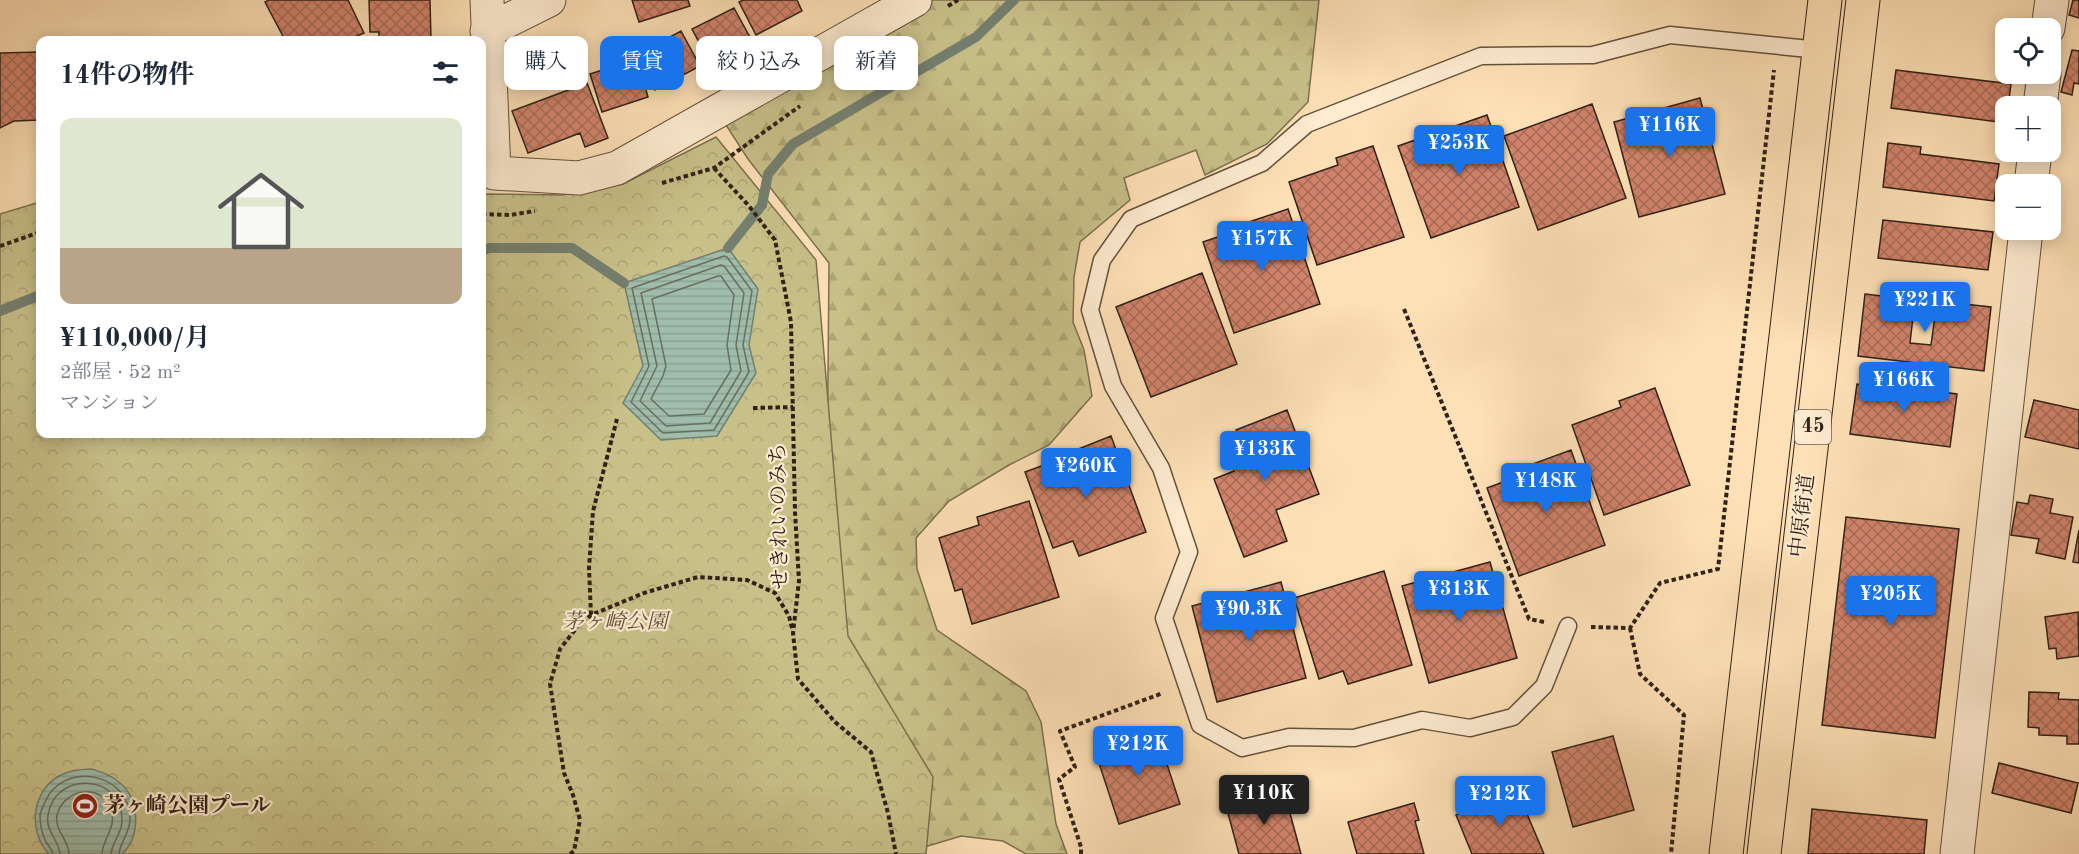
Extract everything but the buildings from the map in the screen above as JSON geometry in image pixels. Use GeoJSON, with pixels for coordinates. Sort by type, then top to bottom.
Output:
{"type":"FeatureCollection","features":[{"type":"Feature","properties":{"kind":"main road","name":"中原街道"},"geometry":{"type":"LineString","coordinates":[[1726,854],[1825,0]]}},
{"type":"Feature","properties":{"kind":"main road","name":"中原街道"},"geometry":{"type":"LineString","coordinates":[[1764,854],[1863,0]]}},
{"type":"Feature","properties":{"kind":"street"},"geometry":{"type":"LineString","coordinates":[[549,0],[487,15],[494,173],[579,178],[618,168],[915,0]]}},
{"type":"Feature","properties":{"kind":"street"},"geometry":{"type":"LineString","coordinates":[[2050,18],[2052,0]]}},
{"type":"Feature","properties":{"kind":"street"},"geometry":{"type":"LineString","coordinates":[[1957,854],[2025,240]]}},
{"type":"Feature","properties":{"kind":"lane"},"geometry":{"type":"LineString","coordinates":[[1568,626],[1544,686],[1513,717],[1470,728],[1422,720],[1354,738],[1289,737],[1242,748],[1200,725],[1164,618],[1189,552],[1161,468],[1113,386],[1090,310],[1102,260],[1131,219],[1262,164],[1307,124],[1481,56],[1593,55],[1670,35],[1819,50]]}},
{"type":"Feature","properties":{"kind":"path"},"geometry":{"type":"LineString","coordinates":[[1671,854],[1684,715],[1640,674],[1630,628],[1660,583],[1718,569],[1777,46]]}},
{"type":"Feature","properties":{"kind":"path","name":"せきれいのみち"},"geometry":{"type":"LineString","coordinates":[[714,168],[749,206],[775,240],[791,322],[795,512],[799,581],[793,633],[798,679],[835,722],[871,752],[888,813],[896,854]]}},
{"type":"Feature","properties":{"kind":"path"},"geometry":{"type":"LineString","coordinates":[[0,246],[36,233]]}},
{"type":"Feature","properties":{"kind":"path"},"geometry":{"type":"LineString","coordinates":[[1404,309],[1529,620],[1568,626],[1630,628]]}},
{"type":"Feature","properties":{"kind":"path"},"geometry":{"type":"LineString","coordinates":[[753,408],[793,407]]}},
{"type":"Feature","properties":{"kind":"path"},"geometry":{"type":"LineString","coordinates":[[591,615],[589,568],[593,511],[617,419]]}},
{"type":"Feature","properties":{"kind":"path"},"geometry":{"type":"LineString","coordinates":[[570,854],[574,851],[580,820],[564,773],[550,684],[560,649],[578,626],[591,615],[644,593],[698,578],[747,580],[775,593],[789,616],[793,633]]}},
{"type":"Feature","properties":{"kind":"path"},"geometry":{"type":"LineString","coordinates":[[1081,854],[1081,847],[1059,779],[1075,767],[1060,731],[1186,685]]}},
{"type":"Feature","properties":{"kind":"green space"},"geometry":{"type":"Polygon","coordinates":[[[933,0],[1319,0],[1308,102],[1267,144],[1205,175],[1196,150],[1124,178],[1130,200],[1080,242],[1074,277],[1073,322],[1084,350],[1092,396],[1049,445],[1009,465],[949,501],[916,538],[917,569],[937,630],[1026,691],[1041,722],[1056,824],[1067,854],[1026,854],[1003,841],[961,836],[911,851],[826,595],[829,263],[748,159],[726,125],[787,90],[822,90],[822,70],[834,63],[834,90],[918,90],[918,36],[881,36],[917,15],[933,0]]]}},
{"type":"Feature","properties":{"kind":"green space","name":"茅ヶ崎公園"},"geometry":{"type":"Polygon","coordinates":[[[716,137],[816,260],[848,636],[933,777],[926,854],[0,854],[0,214],[36,203],[36,438],[486,438],[486,194],[562,195],[623,184],[716,137]]]}},
{"type":"Feature","properties":{"kind":"water"},"geometry":{"type":"Polygon","coordinates":[[[728,248],[758,289],[749,345],[756,373],[717,436],[661,440],[623,403],[643,366],[624,283],[728,248]]]}},
{"type":"Feature","properties":{"kind":"water","name":"茅ヶ崎公園プール"},"geometry":{"type":"Polygon","coordinates":[[[91,769],[117,780],[127,790],[136,818],[133,838],[122,854],[49,854],[38,835],[36,813],[38,802],[50,783],[59,776],[91,769]]]}},
{"type":"Feature","properties":{"kind":"waterway"},"geometry":{"type":"LineString","coordinates":[[728,248],[762,205],[768,174],[793,144],[976,37],[1014,0]]}},
{"type":"Feature","properties":{"kind":"waterway"},"geometry":{"type":"LineString","coordinates":[[486,249],[572,248],[624,283]]}},
{"type":"Feature","properties":{"kind":"waterway"},"geometry":{"type":"LineString","coordinates":[[0,311],[36,297]]}},
{"type":"Feature","properties":{"kind":"place","name":"茅ヶ崎公園プール"},"geometry":{"type":"Point","coordinates":[85,806]}}]}
